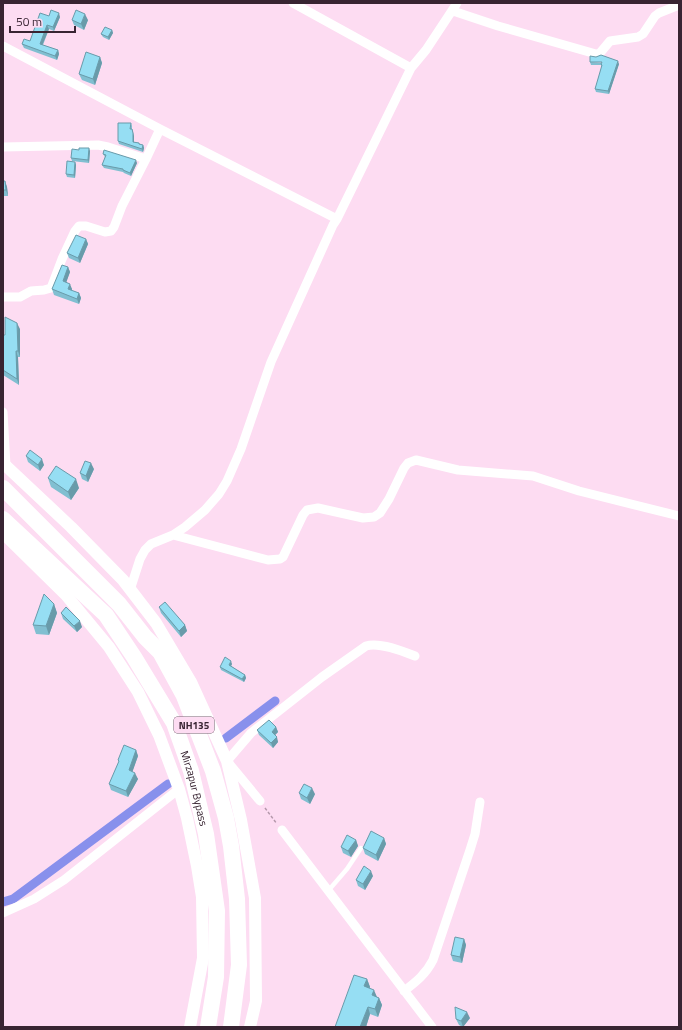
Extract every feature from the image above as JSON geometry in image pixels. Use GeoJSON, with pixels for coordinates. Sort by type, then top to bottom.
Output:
{"type":"FeatureCollection","features":[{"type":"Feature","properties":{"kind":"highway","name":"NH135"},"geometry":{"type":"LineString","coordinates":[[3,488],[119,604],[145,637],[160,652],[184,696],[213,771],[232,846],[237,899],[239,965],[231,1027]]}},
{"type":"Feature","properties":{"kind":"highway","name":"Mirzapur Bypass"},"geometry":{"type":"LineString","coordinates":[[3,519],[106,615],[134,657],[174,723],[191,770],[206,834],[217,911],[216,977],[208,1027]]}},
{"type":"Feature","properties":{"kind":"street"},"geometry":{"type":"LineString","coordinates":[[293,3],[411,68]]}},
{"type":"Feature","properties":{"kind":"street"},"geometry":{"type":"LineString","coordinates":[[130,590],[140,559],[145,550],[151,544],[173,535],[185,527],[205,510],[219,494],[234,468],[271,362],[333,225],[411,68],[426,50],[455,7],[498,26],[596,54],[600,52],[610,41],[638,37],[643,34],[655,16],[679,5]]}},
{"type":"Feature","properties":{"kind":"street"},"geometry":{"type":"LineString","coordinates":[[3,46],[160,129],[337,219]]}},
{"type":"Feature","properties":{"kind":"street"},"geometry":{"type":"LineString","coordinates":[[3,297],[20,297],[31,291],[51,288],[77,228],[84,226],[105,232],[111,231],[160,129]]}},
{"type":"Feature","properties":{"kind":"street"},"geometry":{"type":"LineString","coordinates":[[3,147],[98,145],[146,159]]}},
{"type":"Feature","properties":{"kind":"street"},"geometry":{"type":"LineString","coordinates":[[3,412],[5,460],[122,580],[156,623],[191,682],[227,761],[241,820],[255,898],[256,1001],[250,1027]]}},
{"type":"Feature","properties":{"kind":"street"},"geometry":{"type":"LineString","coordinates":[[173,535],[268,560],[280,559],[285,553],[303,515],[308,510],[318,508],[363,518],[377,516],[389,499],[404,468],[408,463],[416,460],[458,470],[533,476],[579,491],[679,516]]}},
{"type":"Feature","properties":{"kind":"street"},"geometry":{"type":"LineString","coordinates":[[3,533],[66,595],[109,647],[142,699],[159,735],[179,789],[187,818],[202,897],[203,958],[190,1027]]}},
{"type":"Feature","properties":{"kind":"street"},"geometry":{"type":"LineString","coordinates":[[227,761],[251,732],[361,648],[373,645],[400,651],[414,656]]}},
{"type":"Feature","properties":{"kind":"street"},"geometry":{"type":"LineString","coordinates":[[227,761],[260,801]]}},
{"type":"Feature","properties":{"kind":"street"},"geometry":{"type":"LineString","coordinates":[[3,913],[34,899],[64,880],[179,789]]}},
{"type":"Feature","properties":{"kind":"street"},"geometry":{"type":"LineString","coordinates":[[404,991],[423,976],[433,960],[472,845],[480,802]]}},
{"type":"Feature","properties":{"kind":"street"},"geometry":{"type":"LineString","coordinates":[[282,830],[432,1027]]}},
{"type":"Feature","properties":{"kind":"lane"},"geometry":{"type":"LineString","coordinates":[[328,891],[347,869],[361,848]]}},
{"type":"Feature","properties":{"kind":"path"},"geometry":{"type":"LineString","coordinates":[[260,801],[282,830]]}},
{"type":"Feature","properties":{"kind":"building"},"geometry":{"type":"Polygon","coordinates":[[[51,10],[59,13],[53,27],[47,25],[40,44],[58,50],[55,56],[22,44],[24,39],[30,41],[40,13],[49,16],[51,10]]]}},
{"type":"Feature","properties":{"kind":"building"},"geometry":{"type":"Polygon","coordinates":[[[76,10],[85,14],[81,24],[72,20],[76,10]]]}},
{"type":"Feature","properties":{"kind":"building"},"geometry":{"type":"Polygon","coordinates":[[[105,27],[112,30],[108,37],[101,34],[105,27]]]}},
{"type":"Feature","properties":{"kind":"building"},"geometry":{"type":"Polygon","coordinates":[[[86,52],[100,57],[93,79],[79,74],[86,52]]]}},
{"type":"Feature","properties":{"kind":"building"},"geometry":{"type":"Polygon","coordinates":[[[601,55],[618,61],[608,91],[595,89],[602,62],[590,62],[590,56],[596,57],[601,55]]]}},
{"type":"Feature","properties":{"kind":"building"},"geometry":{"type":"Polygon","coordinates":[[[118,123],[131,123],[130,129],[132,129],[133,133],[133,142],[143,145],[142,149],[118,141],[118,123]]]}},
{"type":"Feature","properties":{"kind":"building"},"geometry":{"type":"Polygon","coordinates":[[[79,148],[89,148],[88,160],[71,158],[72,149],[79,150],[79,148]]]}},
{"type":"Feature","properties":{"kind":"building"},"geometry":{"type":"Polygon","coordinates":[[[104,150],[136,160],[130,173],[123,169],[102,165],[106,155],[103,154],[104,150]]]}},
{"type":"Feature","properties":{"kind":"building"},"geometry":{"type":"Polygon","coordinates":[[[67,161],[75,162],[74,175],[66,174],[67,161]]]}},
{"type":"Feature","properties":{"kind":"building"},"geometry":{"type":"Polygon","coordinates":[[[3,181],[5,181],[6,190],[3,190],[3,181]]]}},
{"type":"Feature","properties":{"kind":"building"},"geometry":{"type":"Polygon","coordinates":[[[76,235],[86,239],[78,258],[67,253],[76,235]]]}},
{"type":"Feature","properties":{"kind":"building"},"geometry":{"type":"Polygon","coordinates":[[[62,265],[68,267],[63,281],[70,284],[68,289],[79,293],[77,299],[52,289],[62,265]]]}},
{"type":"Feature","properties":{"kind":"building"},"geometry":{"type":"Polygon","coordinates":[[[5,317],[17,323],[17,379],[3,370],[3,335],[5,335],[5,317]]]}},
{"type":"Feature","properties":{"kind":"building"},"geometry":{"type":"Polygon","coordinates":[[[30,450],[42,459],[38,465],[26,456],[30,450]]]}},
{"type":"Feature","properties":{"kind":"building"},"geometry":{"type":"Polygon","coordinates":[[[85,461],[91,463],[86,476],[80,473],[85,461]]]}},
{"type":"Feature","properties":{"kind":"building"},"geometry":{"type":"Polygon","coordinates":[[[56,466],[76,479],[68,492],[48,478],[56,466]]]}},
{"type":"Feature","properties":{"kind":"building"},"geometry":{"type":"Polygon","coordinates":[[[44,594],[54,604],[46,626],[33,625],[44,594]]]}},
{"type":"Feature","properties":{"kind":"building"},"geometry":{"type":"Polygon","coordinates":[[[165,602],[185,625],[179,631],[159,607],[165,602]]]}},
{"type":"Feature","properties":{"kind":"building"},"geometry":{"type":"Polygon","coordinates":[[[66,607],[80,621],[74,626],[61,613],[66,607]]]}},
{"type":"Feature","properties":{"kind":"building"},"geometry":{"type":"Polygon","coordinates":[[[225,657],[231,661],[229,665],[245,675],[242,679],[220,667],[225,657]]]}},
{"type":"Feature","properties":{"kind":"building"},"geometry":{"type":"Polygon","coordinates":[[[269,720],[276,727],[272,732],[277,737],[271,743],[257,730],[269,720]]]}},
{"type":"Feature","properties":{"kind":"building"},"geometry":{"type":"Polygon","coordinates":[[[124,745],[136,750],[129,770],[135,773],[126,791],[109,784],[124,745]]]}},
{"type":"Feature","properties":{"kind":"building"},"geometry":{"type":"Polygon","coordinates":[[[304,784],[312,788],[307,798],[299,793],[304,784]]]}},
{"type":"Feature","properties":{"kind":"building"},"geometry":{"type":"Polygon","coordinates":[[[371,831],[384,838],[376,855],[363,848],[371,831]]]}},
{"type":"Feature","properties":{"kind":"building"},"geometry":{"type":"Polygon","coordinates":[[[347,835],[356,840],[348,851],[341,847],[347,835]]]}},
{"type":"Feature","properties":{"kind":"building"},"geometry":{"type":"Polygon","coordinates":[[[364,866],[371,871],[363,884],[356,880],[364,866]]]}},
{"type":"Feature","properties":{"kind":"building"},"geometry":{"type":"Polygon","coordinates":[[[455,937],[464,939],[460,957],[451,955],[455,937]]]}},
{"type":"Feature","properties":{"kind":"building"},"geometry":{"type":"Polygon","coordinates":[[[354,975],[367,979],[364,986],[374,990],[372,995],[379,998],[375,1009],[368,1007],[360,1027],[335,1027],[354,975]]]}},
{"type":"Feature","properties":{"kind":"building"},"geometry":{"type":"Polygon","coordinates":[[[455,1007],[467,1012],[461,1021],[456,1019],[455,1007]]]}},
{"type":"Feature","properties":{"kind":"waterway"},"geometry":{"type":"LineString","coordinates":[[226,738],[275,701]]}},
{"type":"Feature","properties":{"kind":"waterway"},"geometry":{"type":"LineString","coordinates":[[3,902],[13,899],[168,784]]}}]}
